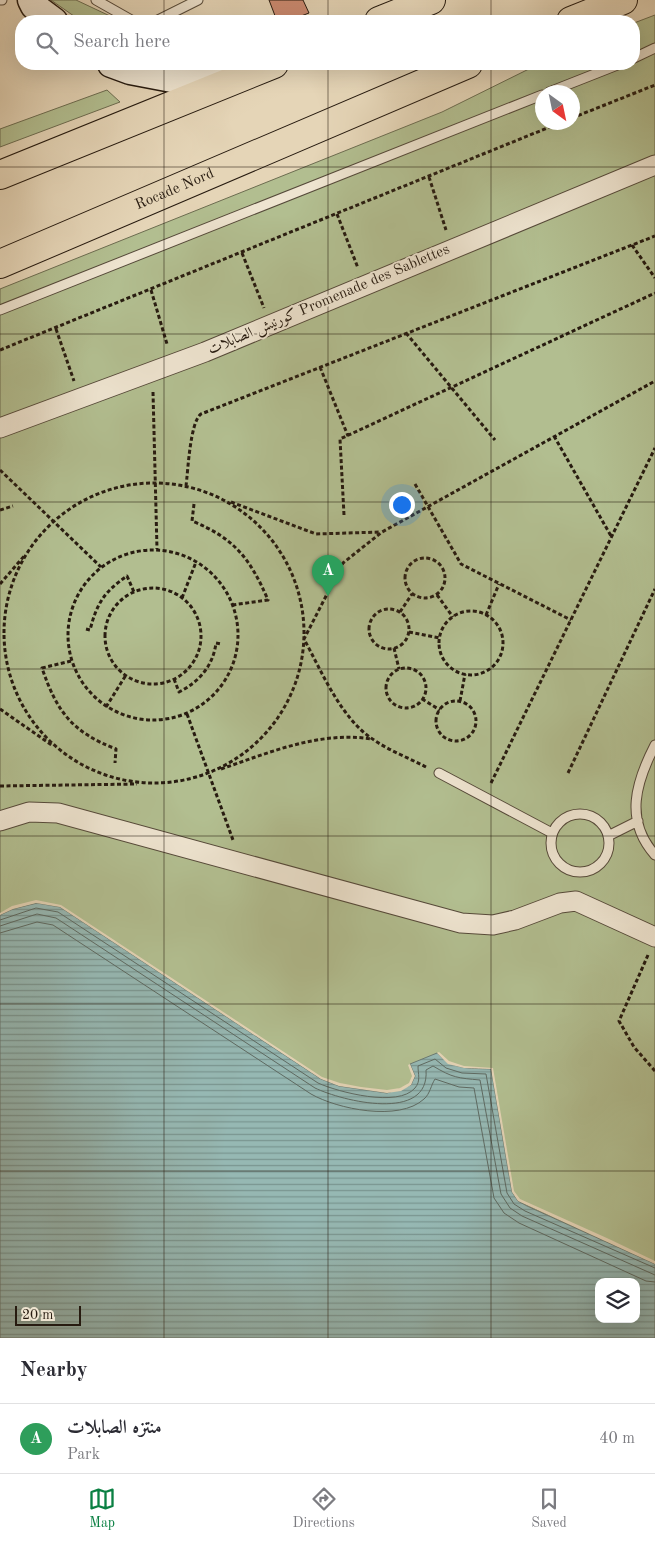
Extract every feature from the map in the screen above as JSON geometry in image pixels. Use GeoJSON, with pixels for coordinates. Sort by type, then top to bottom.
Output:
{"type":"FeatureCollection","features":[{"type":"Feature","properties":{"kind":"highway"},"geometry":{"type":"LineString","coordinates":[[383,15],[415,0]]}},
{"type":"Feature","properties":{"kind":"highway"},"geometry":{"type":"LineString","coordinates":[[394,15],[431,0]]}},
{"type":"Feature","properties":{"kind":"highway"},"geometry":{"type":"LineString","coordinates":[[586,15],[623,0]]}},
{"type":"Feature","properties":{"kind":"highway"},"geometry":{"type":"LineString","coordinates":[[0,175],[259,70]]}},
{"type":"Feature","properties":{"kind":"highway","name":"Rocade Nord"},"geometry":{"type":"LineString","coordinates":[[0,264],[349,113],[453,70]]}},
{"type":"Feature","properties":{"kind":"highway","name":"Rocade Nord"},"geometry":{"type":"LineString","coordinates":[[0,244],[349,113]]}},
{"type":"Feature","properties":{"kind":"street"},"geometry":{"type":"LineString","coordinates":[[31,0],[34,6],[46,15]]}},
{"type":"Feature","properties":{"kind":"street"},"geometry":{"type":"LineString","coordinates":[[138,70],[172,79],[235,70]]}},
{"type":"Feature","properties":{"kind":"street","name":"كورنيش الصابلات Promenade des Sablettes"},"geometry":{"type":"LineString","coordinates":[[0,428],[174,364],[655,164]]}},
{"type":"Feature","properties":{"kind":"street"},"geometry":{"type":"LineString","coordinates":[[0,821],[29,812],[58,813],[462,923],[493,925],[515,920],[560,903],[576,901],[653,943]]}},
{"type":"Feature","properties":{"kind":"lane"},"geometry":{"type":"LineString","coordinates":[[96,0],[122,15]]}},
{"type":"Feature","properties":{"kind":"lane"},"geometry":{"type":"LineString","coordinates":[[168,15],[198,0]]}},
{"type":"Feature","properties":{"kind":"lane"},"geometry":{"type":"LineString","coordinates":[[640,55],[655,48]]}},
{"type":"Feature","properties":{"kind":"lane"},"geometry":{"type":"LineString","coordinates":[[567,85],[605,70]]}},
{"type":"Feature","properties":{"kind":"lane"},"geometry":{"type":"LineString","coordinates":[[0,310],[535,98]]}},
{"type":"Feature","properties":{"kind":"lane"},"geometry":{"type":"LineString","coordinates":[[655,745],[639,780],[636,801],[638,821],[645,841],[655,855]]}},
{"type":"Feature","properties":{"kind":"lane"},"geometry":{"type":"LineString","coordinates":[[438,774],[552,833]]}},
{"type":"Feature","properties":{"kind":"lane"},"geometry":{"type":"LineString","coordinates":[[577,814],[588,814],[598,820],[608,836],[609,844],[603,860],[588,870],[577,872],[567,869],[556,858],[551,844],[552,833],[558,823],[567,816],[577,814]]}},
{"type":"Feature","properties":{"kind":"lane"},"geometry":{"type":"LineString","coordinates":[[608,836],[638,821]]}},
{"type":"Feature","properties":{"kind":"path"},"geometry":{"type":"LineString","coordinates":[[580,115],[655,85]]}},
{"type":"Feature","properties":{"kind":"path"},"geometry":{"type":"LineString","coordinates":[[0,350],[543,130]]}},
{"type":"Feature","properties":{"kind":"path"},"geometry":{"type":"LineString","coordinates":[[429,177],[452,249]]}},
{"type":"Feature","properties":{"kind":"path"},"geometry":{"type":"LineString","coordinates":[[337,214],[365,285]]}},
{"type":"Feature","properties":{"kind":"path"},"geometry":{"type":"LineString","coordinates":[[186,486],[197,416],[655,236]]}},
{"type":"Feature","properties":{"kind":"path"},"geometry":{"type":"LineString","coordinates":[[632,246],[655,278]]}},
{"type":"Feature","properties":{"kind":"path"},"geometry":{"type":"LineString","coordinates":[[242,253],[271,324]]}},
{"type":"Feature","properties":{"kind":"path"},"geometry":{"type":"LineString","coordinates":[[151,290],[174,364]]}},
{"type":"Feature","properties":{"kind":"path"},"geometry":{"type":"LineString","coordinates":[[344,515],[340,439],[655,293]]}},
{"type":"Feature","properties":{"kind":"path"},"geometry":{"type":"LineString","coordinates":[[56,328],[80,398]]}},
{"type":"Feature","properties":{"kind":"path"},"geometry":{"type":"LineString","coordinates":[[406,333],[495,440]]}},
{"type":"Feature","properties":{"kind":"path"},"geometry":{"type":"LineString","coordinates":[[320,367],[348,436]]}},
{"type":"Feature","properties":{"kind":"path"},"geometry":{"type":"LineString","coordinates":[[304,638],[343,563],[382,532],[655,381]]}},
{"type":"Feature","properties":{"kind":"path"},"geometry":{"type":"LineString","coordinates":[[153,398],[157,549]]}},
{"type":"Feature","properties":{"kind":"path"},"geometry":{"type":"LineString","coordinates":[[554,436],[612,536]]}},
{"type":"Feature","properties":{"kind":"path"},"geometry":{"type":"LineString","coordinates":[[484,797],[655,448]]}},
{"type":"Feature","properties":{"kind":"path"},"geometry":{"type":"LineString","coordinates":[[0,470],[101,567]]}},
{"type":"Feature","properties":{"kind":"path"},"geometry":{"type":"LineString","coordinates":[[0,584],[54,522],[72,508],[97,494],[125,486],[155,483],[186,486],[316,534],[382,532]]}},
{"type":"Feature","properties":{"kind":"path"},"geometry":{"type":"LineString","coordinates":[[415,484],[460,564],[571,620]]}},
{"type":"Feature","properties":{"kind":"path"},"geometry":{"type":"LineString","coordinates":[[208,773],[238,758],[261,739],[280,715],[294,688],[303,659],[304,638],[301,599],[292,572],[278,546],[259,524],[236,506],[210,494]]}},
{"type":"Feature","properties":{"kind":"path"},"geometry":{"type":"LineString","coordinates":[[194,504],[192,521],[224,536],[238,548],[258,577],[268,600],[232,605]]}},
{"type":"Feature","properties":{"kind":"path"},"geometry":{"type":"LineString","coordinates":[[0,510],[12,506]]}},
{"type":"Feature","properties":{"kind":"path"},"geometry":{"type":"LineString","coordinates":[[30,549],[16,574],[7,601],[4,630],[6,659],[14,687],[27,713],[44,736],[66,755]]}},
{"type":"Feature","properties":{"kind":"path"},"geometry":{"type":"LineString","coordinates":[[157,549],[168,551],[196,562],[215,576],[230,599],[238,625],[237,653],[227,678],[210,699],[186,714],[158,721],[129,718],[106,707],[82,684],[71,661],[67,629],[74,601],[90,576],[114,559],[140,551],[157,549]]}},
{"type":"Feature","properties":{"kind":"path"},"geometry":{"type":"LineString","coordinates":[[429,558],[440,565],[445,577],[442,590],[437,595],[425,598],[412,594],[406,583],[407,570],[416,561],[429,558]]}},
{"type":"Feature","properties":{"kind":"path"},"geometry":{"type":"LineString","coordinates":[[182,598],[196,562]]}},
{"type":"Feature","properties":{"kind":"path"},"geometry":{"type":"LineString","coordinates":[[86,629],[90,630],[96,608],[104,594],[115,584],[127,576],[134,592]]}},
{"type":"Feature","properties":{"kind":"path"},"geometry":{"type":"LineString","coordinates":[[486,615],[499,584]]}},
{"type":"Feature","properties":{"kind":"path"},"geometry":{"type":"LineString","coordinates":[[159,588],[174,592],[182,598],[196,615],[201,629],[200,644],[195,658],[186,670],[174,679],[160,683],[145,683],[126,675],[117,668],[108,654],[105,638],[107,621],[115,607],[134,592],[142,589],[159,588]]}},
{"type":"Feature","properties":{"kind":"path"},"geometry":{"type":"LineString","coordinates":[[568,773],[655,589]]}},
{"type":"Feature","properties":{"kind":"path"},"geometry":{"type":"LineString","coordinates":[[400,612],[412,594]]}},
{"type":"Feature","properties":{"kind":"path"},"geometry":{"type":"LineString","coordinates":[[437,595],[453,617]]}},
{"type":"Feature","properties":{"kind":"path"},"geometry":{"type":"LineString","coordinates":[[393,609],[400,612],[408,621],[409,632],[406,640],[394,648],[376,644],[372,639],[369,627],[371,620],[380,611],[393,609]]}},
{"type":"Feature","properties":{"kind":"path"},"geometry":{"type":"LineString","coordinates":[[474,611],[486,615],[498,626],[502,636],[501,655],[488,670],[477,674],[464,674],[447,664],[442,655],[440,638],[446,624],[453,617],[464,612],[474,611]]}},
{"type":"Feature","properties":{"kind":"path"},"geometry":{"type":"LineString","coordinates":[[409,632],[440,638]]}},
{"type":"Feature","properties":{"kind":"path"},"geometry":{"type":"LineString","coordinates":[[304,638],[341,704],[353,720],[373,740]]}},
{"type":"Feature","properties":{"kind":"path"},"geometry":{"type":"LineString","coordinates":[[174,679],[179,692],[184,690],[207,670],[214,656],[216,643],[221,644]]}},
{"type":"Feature","properties":{"kind":"path"},"geometry":{"type":"LineString","coordinates":[[394,648],[400,669]]}},
{"type":"Feature","properties":{"kind":"path"},"geometry":{"type":"LineString","coordinates":[[71,661],[42,668],[50,691],[58,708],[71,722],[86,734],[116,749],[115,763]]}},
{"type":"Feature","properties":{"kind":"path"},"geometry":{"type":"LineString","coordinates":[[409,668],[421,675],[426,687],[422,700],[418,704],[405,708],[398,707],[389,699],[386,693],[387,680],[400,669],[409,668]]}},
{"type":"Feature","properties":{"kind":"path"},"geometry":{"type":"LineString","coordinates":[[460,701],[464,674]]}},
{"type":"Feature","properties":{"kind":"path"},"geometry":{"type":"LineString","coordinates":[[106,707],[126,675]]}},
{"type":"Feature","properties":{"kind":"path"},"geometry":{"type":"LineString","coordinates":[[422,700],[440,710]]}},
{"type":"Feature","properties":{"kind":"path"},"geometry":{"type":"LineString","coordinates":[[460,701],[471,708],[476,720],[473,733],[462,741],[449,740],[439,732],[436,719],[440,710],[447,704],[460,701]]}},
{"type":"Feature","properties":{"kind":"path"},"geometry":{"type":"LineString","coordinates":[[0,710],[66,755],[92,770],[121,780],[151,783]]}},
{"type":"Feature","properties":{"kind":"path"},"geometry":{"type":"LineString","coordinates":[[186,714],[241,862]]}},
{"type":"Feature","properties":{"kind":"path"},"geometry":{"type":"LineString","coordinates":[[0,786],[181,781],[280,748],[320,738],[352,736],[373,740],[438,774]]}},
{"type":"Feature","properties":{"kind":"path"},"geometry":{"type":"LineString","coordinates":[[653,943],[619,1021],[634,1048],[655,1071]]}},
{"type":"Feature","properties":{"kind":"green space"},"geometry":{"type":"Polygon","coordinates":[[[51,0],[76,0],[108,15],[72,15],[51,0]]]}},
{"type":"Feature","properties":{"kind":"green space"},"geometry":{"type":"Polygon","coordinates":[[[655,15],[655,1264],[518,1201],[415,1076],[408,1085],[399,1090],[386,1091],[372,1091],[321,1079],[13,909],[0,915],[0,289],[442,112],[527,70],[640,70],[640,21],[655,15]]]}},
{"type":"Feature","properties":{"kind":"green space"},"geometry":{"type":"Polygon","coordinates":[[[107,90],[120,102],[0,147],[0,129],[107,90]]]}},
{"type":"Feature","properties":{"kind":"water"},"geometry":{"type":"Polygon","coordinates":[[[37,903],[60,907],[321,1079],[339,1086],[387,1093],[411,1085],[415,1076],[410,1064],[437,1053],[449,1063],[461,1067],[491,1069],[512,1192],[518,1201],[527,1206],[655,1264],[655,1338],[0,1338],[0,915],[13,909],[37,903]]]}},
{"type":"Feature","properties":{"kind":"pier"},"geometry":{"type":"Polygon","coordinates":[[[36,900],[61,905],[322,1077],[340,1083],[387,1090],[400,1088],[409,1083],[412,1076],[408,1065],[410,1064],[415,1076],[411,1085],[401,1091],[387,1093],[339,1086],[321,1079],[60,907],[36,903],[13,909],[0,915],[0,913],[12,906],[36,900]]]}},
{"type":"Feature","properties":{"kind":"pier"},"geometry":{"type":"Polygon","coordinates":[[[439,1052],[449,1061],[464,1066],[493,1068],[514,1191],[520,1199],[655,1261],[655,1264],[518,1201],[512,1192],[491,1069],[464,1068],[448,1064],[437,1053],[439,1052]]]}},
{"type":"Feature","properties":{"kind":"building"},"geometry":{"type":"Polygon","coordinates":[[[269,0],[303,0],[309,13],[304,15],[275,15],[269,0]]]}},
{"type":"Feature","properties":{"kind":"place","name":"منتزه الصابلات"},"geometry":{"type":"Point","coordinates":[328,596]}}]}
